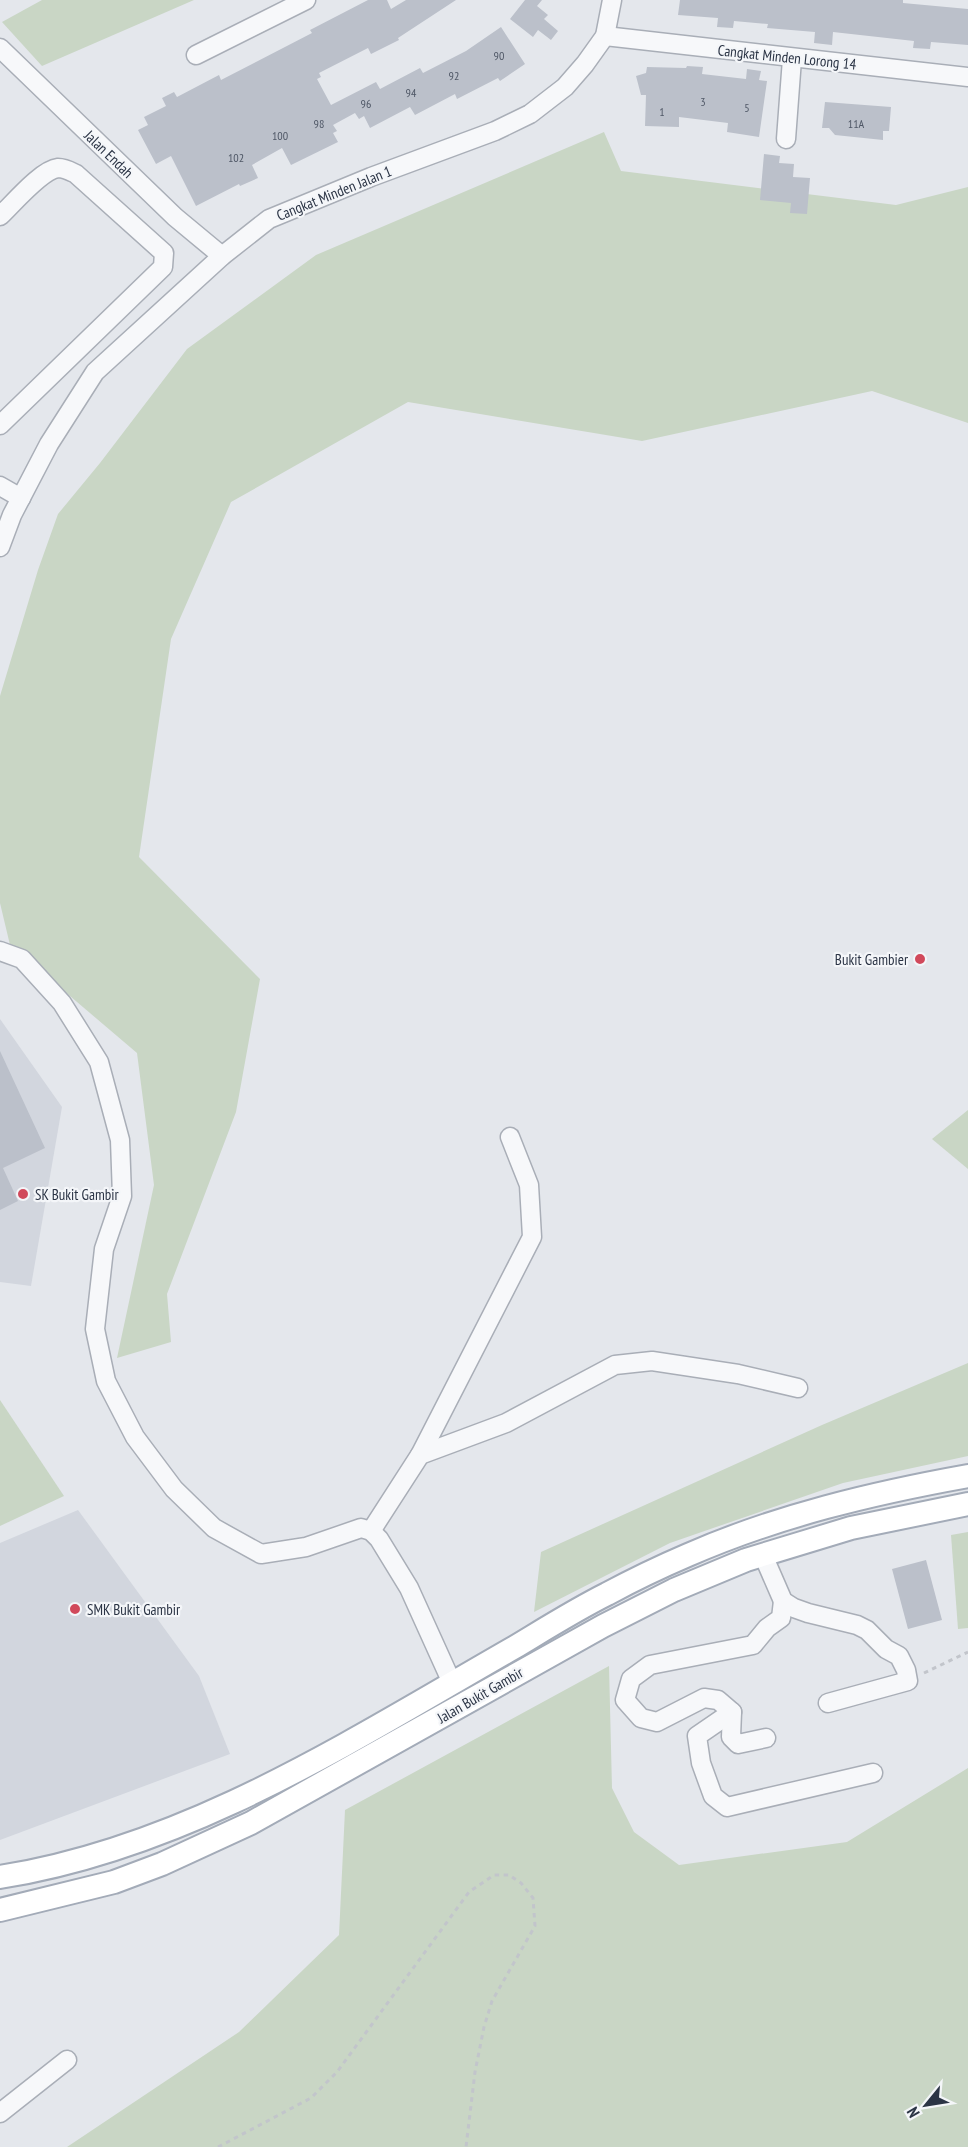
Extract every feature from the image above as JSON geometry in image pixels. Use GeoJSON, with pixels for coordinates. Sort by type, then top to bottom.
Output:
{"type":"FeatureCollection","features":[{"type":"Feature","properties":{"kind":"main road","name":"Jalan Bukit Gambir"},"geometry":{"type":"LineString","coordinates":[[0,1877],[68,1863],[143,1840],[225,1806],[320,1759],[605,1595],[688,1554],[753,1530],[852,1500],[968,1476]]}},
{"type":"Feature","properties":{"kind":"main road","name":"Jalan Bukit Gambir"},"geometry":{"type":"LineString","coordinates":[[0,1910],[114,1882],[162,1864],[241,1827],[603,1626],[674,1590],[763,1555],[851,1528],[968,1504]]}},
{"type":"Feature","properties":{"kind":"street"},"geometry":{"type":"LineString","coordinates":[[196,55],[306,0]]}},
{"type":"Feature","properties":{"kind":"street","name":"Cangkat Minden Jalan 1"},"geometry":{"type":"LineString","coordinates":[[0,546],[12,503],[95,372],[222,256],[269,219],[530,114],[565,87],[585,64],[605,36],[612,0]]}},
{"type":"Feature","properties":{"kind":"street","name":"Cangkat Minden Lorong 14"},"geometry":{"type":"LineString","coordinates":[[605,36],[792,59],[968,77]]}},
{"type":"Feature","properties":{"kind":"street","name":"Jalan Endah"},"geometry":{"type":"LineString","coordinates":[[3,58],[175,217],[222,256]]}},
{"type":"Feature","properties":{"kind":"street"},"geometry":{"type":"LineString","coordinates":[[786,139],[792,59]]}},
{"type":"Feature","properties":{"kind":"street"},"geometry":{"type":"LineString","coordinates":[[0,216],[42,176],[51,170],[61,168],[76,174],[164,253],[163,267],[0,425]]}},
{"type":"Feature","properties":{"kind":"street"},"geometry":{"type":"LineString","coordinates":[[0,486],[12,503]]}},
{"type":"Feature","properties":{"kind":"street"},"geometry":{"type":"LineString","coordinates":[[0,951],[22,959],[62,1002],[99,1062],[120,1140],[122,1196],[104,1249],[95,1329],[106,1381],[135,1437],[174,1489],[214,1528],[261,1554],[306,1547],[361,1528],[371,1531],[380,1539],[409,1588],[452,1683]]}},
{"type":"Feature","properties":{"kind":"street"},"geometry":{"type":"LineString","coordinates":[[371,1531],[420,1455],[532,1237],[528,1185],[510,1137]]}},
{"type":"Feature","properties":{"kind":"street"},"geometry":{"type":"LineString","coordinates":[[420,1455],[506,1423],[615,1365],[652,1362],[738,1374],[798,1388]]}},
{"type":"Feature","properties":{"kind":"street"},"geometry":{"type":"LineString","coordinates":[[732,1712],[718,1700],[704,1698],[657,1722],[641,1718],[626,1700],[631,1679],[650,1665],[753,1645],[767,1628],[781,1618],[783,1601],[763,1555]]}},
{"type":"Feature","properties":{"kind":"street"},"geometry":{"type":"LineString","coordinates":[[783,1601],[808,1613],[857,1625],[867,1630],[886,1649],[899,1656],[906,1670],[908,1681],[828,1703]]}},
{"type":"Feature","properties":{"kind":"street"},"geometry":{"type":"LineString","coordinates":[[732,1712],[731,1737],[738,1744],[766,1738]]}},
{"type":"Feature","properties":{"kind":"street"},"geometry":{"type":"LineString","coordinates":[[732,1712],[697,1736],[701,1763],[713,1796],[727,1807],[873,1773]]}},
{"type":"Feature","properties":{"kind":"street"},"geometry":{"type":"LineString","coordinates":[[0,2113],[66,2060]]}},
{"type":"Feature","properties":{"kind":"path"},"geometry":{"type":"LineString","coordinates":[[908,1681],[968,1652]]}},
{"type":"Feature","properties":{"kind":"path"},"geometry":{"type":"LineString","coordinates":[[218,2147],[311,2098],[337,2072],[469,1892],[494,1875],[509,1875],[521,1882],[533,1898],[535,1926],[489,2010],[475,2072],[466,2147]]}},
{"type":"Feature","properties":{"kind":"shaded area","name":"SK Bukit Gambir"},"geometry":{"type":"Polygon","coordinates":[[[0,1019],[62,1107],[31,1286],[0,1282],[0,1019]]]}},
{"type":"Feature","properties":{"kind":"shaded area","name":"SMK Bukit Gambir"},"geometry":{"type":"Polygon","coordinates":[[[78,1510],[199,1676],[230,1754],[0,1840],[0,1543],[78,1510]]]}},
{"type":"Feature","properties":{"kind":"green space"},"geometry":{"type":"Polygon","coordinates":[[[42,0],[194,0],[42,66],[2,22],[42,0]]]}},
{"type":"Feature","properties":{"kind":"green space"},"geometry":{"type":"Polygon","coordinates":[[[604,132],[621,171],[896,205],[968,187],[968,423],[872,391],[642,441],[408,402],[231,502],[171,639],[139,857],[260,979],[236,1112],[167,1294],[171,1342],[117,1358],[154,1185],[137,1053],[10,945],[0,903],[0,696],[38,570],[58,514],[187,349],[316,255],[604,132]]]}},
{"type":"Feature","properties":{"kind":"green space"},"geometry":{"type":"Polygon","coordinates":[[[968,1110],[968,1169],[932,1139],[968,1110]]]}},
{"type":"Feature","properties":{"kind":"green space"},"geometry":{"type":"Polygon","coordinates":[[[968,1363],[968,1456],[843,1483],[670,1543],[534,1612],[541,1552],[822,1425],[968,1363]]]}},
{"type":"Feature","properties":{"kind":"green space"},"geometry":{"type":"Polygon","coordinates":[[[0,1400],[64,1496],[0,1526],[0,1400]]]}},
{"type":"Feature","properties":{"kind":"green space"},"geometry":{"type":"Polygon","coordinates":[[[968,1532],[968,1628],[958,1629],[951,1535],[968,1532]]]}},
{"type":"Feature","properties":{"kind":"green space"},"geometry":{"type":"Polygon","coordinates":[[[609,1666],[612,1788],[634,1832],[679,1865],[847,1842],[968,1768],[968,2147],[67,2147],[239,2032],[339,1935],[345,1810],[609,1666]]]}},
{"type":"Feature","properties":{"kind":"building"},"geometry":{"type":"Polygon","coordinates":[[[368,0],[387,0],[391,9],[406,0],[456,0],[398,38],[399,40],[371,54],[368,48],[319,73],[321,77],[317,79],[331,105],[376,82],[380,89],[420,68],[423,73],[466,51],[501,27],[525,64],[500,81],[498,78],[457,99],[455,94],[415,115],[410,107],[370,128],[364,116],[359,119],[355,113],[333,125],[337,131],[333,133],[338,142],[291,165],[282,148],[252,165],[258,178],[240,186],[239,184],[196,206],[171,156],[156,164],[138,130],[148,125],[144,117],[166,106],[162,98],[174,92],[177,97],[219,75],[221,80],[312,33],[310,30],[368,0]]]}},
{"type":"Feature","properties":{"kind":"building"},"geometry":{"type":"Polygon","coordinates":[[[525,0],[542,0],[537,6],[548,15],[544,19],[558,31],[551,40],[538,30],[533,37],[510,19],[525,0]]]}},
{"type":"Feature","properties":{"kind":"building"},"geometry":{"type":"Polygon","coordinates":[[[680,0],[903,0],[903,3],[968,9],[968,45],[931,42],[930,49],[913,48],[914,41],[833,32],[832,45],[814,43],[815,32],[767,28],[768,24],[734,21],[733,28],[717,27],[718,18],[678,15],[680,0]]]}},
{"type":"Feature","properties":{"kind":"building"},"geometry":{"type":"Polygon","coordinates":[[[687,66],[703,67],[702,74],[746,79],[747,69],[761,71],[759,80],[767,81],[759,137],[727,132],[728,123],[679,117],[679,127],[645,126],[646,95],[641,95],[636,76],[646,73],[647,67],[686,68],[687,66]]]}},
{"type":"Feature","properties":{"kind":"building"},"geometry":{"type":"Polygon","coordinates":[[[825,102],[891,107],[889,131],[883,131],[883,140],[835,135],[829,128],[822,128],[825,102]]]}},
{"type":"Feature","properties":{"kind":"building"},"geometry":{"type":"Polygon","coordinates":[[[764,154],[780,156],[779,163],[794,164],[793,177],[810,178],[807,214],[790,213],[791,203],[760,200],[764,154]]]}},
{"type":"Feature","properties":{"kind":"building"},"geometry":{"type":"Polygon","coordinates":[[[0,1051],[45,1148],[3,1168],[18,1201],[0,1210],[0,1051]]]}},
{"type":"Feature","properties":{"kind":"building"},"geometry":{"type":"Polygon","coordinates":[[[926,1560],[942,1620],[908,1629],[892,1569],[926,1560]]]}},
{"type":"Feature","properties":{"kind":"place","name":"Bukit Gambier"},"geometry":{"type":"Point","coordinates":[920,959]}},
{"type":"Feature","properties":{"kind":"place","name":"SK Bukit Gambir"},"geometry":{"type":"Point","coordinates":[23,1194]}},
{"type":"Feature","properties":{"kind":"place","name":"SMK Bukit Gambir"},"geometry":{"type":"Point","coordinates":[75,1609]}}]}
